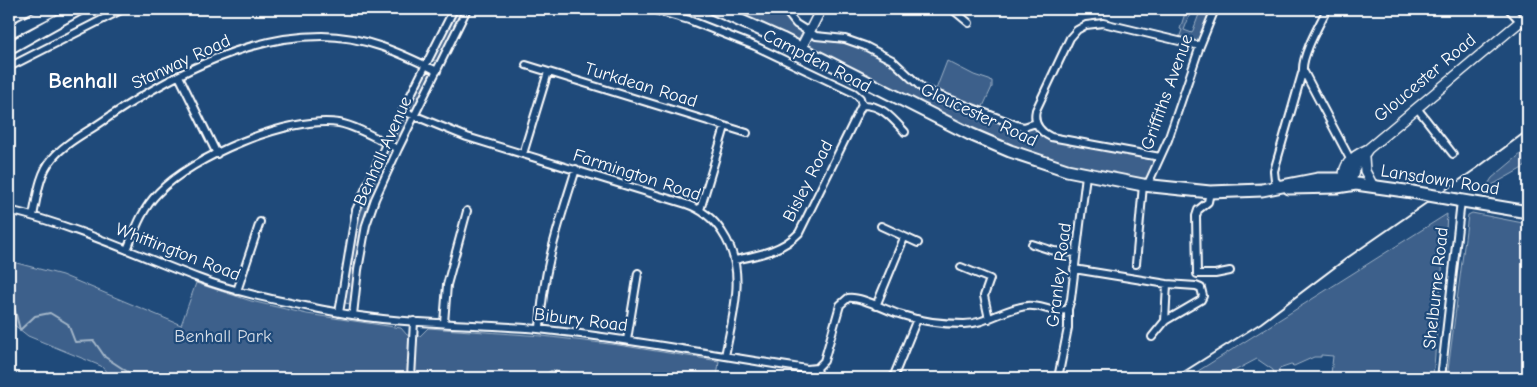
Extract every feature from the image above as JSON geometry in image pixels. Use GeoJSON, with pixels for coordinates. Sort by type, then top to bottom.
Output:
{"type":"FeatureCollection","features":[{"type":"Feature","properties":{"kind":"highway"},"geometry":{"type":"LineString","coordinates":[[9,32],[54,9]]}},
{"type":"Feature","properties":{"kind":"highway"},"geometry":{"type":"LineString","coordinates":[[9,48],[79,9]]}},
{"type":"Feature","properties":{"kind":"highway","name":"Gloucester Road"},"geometry":{"type":"LineString","coordinates":[[714,9],[801,48],[983,140],[1030,159],[1086,175],[1145,185],[1210,192],[1234,192],[1279,187],[1318,179],[1349,181]]}},
{"type":"Feature","properties":{"kind":"highway","name":"Gloucester Road"},"geometry":{"type":"LineString","coordinates":[[1279,187],[1298,189],[1349,181]]}},
{"type":"Feature","properties":{"kind":"highway","name":"Lansdown Road"},"geometry":{"type":"LineString","coordinates":[[1349,181],[1528,212]]}},
{"type":"Feature","properties":{"kind":"main road"},"geometry":{"type":"LineString","coordinates":[[801,48],[821,9]]}},
{"type":"Feature","properties":{"kind":"main road","name":"Gloucester Road"},"geometry":{"type":"LineString","coordinates":[[1349,181],[1355,166],[1366,153],[1528,14]]}},
{"type":"Feature","properties":{"kind":"main road"},"geometry":{"type":"LineString","coordinates":[[1366,153],[1365,170],[1373,186]]}},
{"type":"Feature","properties":{"kind":"main road","name":"Gloucester Road"},"geometry":{"type":"LineString","coordinates":[[1350,159],[1366,153]]}},
{"type":"Feature","properties":{"kind":"main road"},"geometry":{"type":"LineString","coordinates":[[1349,181],[1350,159]]}},
{"type":"Feature","properties":{"kind":"street"},"geometry":{"type":"LineString","coordinates":[[9,67],[123,9]]}},
{"type":"Feature","properties":{"kind":"street","name":"Benhall Avenue"},"geometry":{"type":"LineString","coordinates":[[339,313],[356,210],[386,144],[454,9]]}},
{"type":"Feature","properties":{"kind":"street","name":"Benhall Avenue"},"geometry":{"type":"LineString","coordinates":[[353,315],[366,225],[375,199],[414,115],[467,9]]}},
{"type":"Feature","properties":{"kind":"street","name":"Campden Road"},"geometry":{"type":"LineString","coordinates":[[651,9],[688,20],[755,46],[854,93],[862,100],[862,105],[874,106],[889,116],[905,132]]}},
{"type":"Feature","properties":{"kind":"street"},"geometry":{"type":"LineString","coordinates":[[784,9],[796,24],[816,36],[845,39],[876,51],[904,70],[923,89],[1019,126],[1024,127],[1036,123]]}},
{"type":"Feature","properties":{"kind":"street"},"geometry":{"type":"LineString","coordinates":[[952,9],[969,23]]}},
{"type":"Feature","properties":{"kind":"street","name":"Griffiths Avenue"},"geometry":{"type":"LineString","coordinates":[[1136,264],[1145,185],[1168,140],[1200,46],[1215,9]]}},
{"type":"Feature","properties":{"kind":"street"},"geometry":{"type":"LineString","coordinates":[[1279,187],[1275,180],[1274,171],[1303,70],[1303,64],[1327,9]]}},
{"type":"Feature","properties":{"kind":"street"},"geometry":{"type":"LineString","coordinates":[[1509,9],[1520,21]]}},
{"type":"Feature","properties":{"kind":"street"},"geometry":{"type":"LineString","coordinates":[[1160,157],[1052,137],[1043,133],[1036,123],[1036,110],[1070,38],[1082,28],[1092,24],[1103,23],[1200,46]]}},
{"type":"Feature","properties":{"kind":"street","name":"Stanway Road"},"geometry":{"type":"LineString","coordinates":[[33,216],[41,181],[47,166],[57,153],[116,112],[179,76],[212,60],[248,48],[292,38],[344,37],[370,42],[387,48],[437,71]]}},
{"type":"Feature","properties":{"kind":"street","name":"Turkdean Road"},"geometry":{"type":"LineString","coordinates":[[526,65],[747,134]]}},
{"type":"Feature","properties":{"kind":"street"},"geometry":{"type":"LineString","coordinates":[[1303,70],[1350,159]]}},
{"type":"Feature","properties":{"kind":"street"},"geometry":{"type":"LineString","coordinates":[[523,154],[548,72]]}},
{"type":"Feature","properties":{"kind":"street"},"geometry":{"type":"LineString","coordinates":[[179,76],[217,154]]}},
{"type":"Feature","properties":{"kind":"street","name":"Bisley Road"},"geometry":{"type":"LineString","coordinates":[[735,260],[776,250],[799,233],[862,105]]}},
{"type":"Feature","properties":{"kind":"street"},"geometry":{"type":"LineString","coordinates":[[1417,108],[1453,154]]}},
{"type":"Feature","properties":{"kind":"street","name":"Farmington Road"},"geometry":{"type":"LineString","coordinates":[[403,111],[467,137],[686,204],[700,210],[712,219],[729,243],[735,260],[737,287],[725,356]]}},
{"type":"Feature","properties":{"kind":"street"},"geometry":{"type":"LineString","coordinates":[[127,250],[144,211],[156,194],[172,180],[217,154],[262,134],[294,126],[329,122],[347,125],[398,149]]}},
{"type":"Feature","properties":{"kind":"street"},"geometry":{"type":"LineString","coordinates":[[700,210],[725,127]]}},
{"type":"Feature","properties":{"kind":"street"},"geometry":{"type":"LineString","coordinates":[[540,329],[546,268],[576,169]]}},
{"type":"Feature","properties":{"kind":"street","name":"Granley Road"},"geometry":{"type":"LineString","coordinates":[[1058,378],[1068,328],[1068,309],[1071,299],[1086,175]]}},
{"type":"Feature","properties":{"kind":"street"},"geometry":{"type":"LineString","coordinates":[[1210,192],[1208,202],[1198,210],[1196,216],[1197,274],[1215,274],[1230,271]]}},
{"type":"Feature","properties":{"kind":"street","name":"Shelburne Road"},"geometry":{"type":"LineString","coordinates":[[1442,378],[1459,201]]}},
{"type":"Feature","properties":{"kind":"street","name":"Whittington Road"},"geometry":{"type":"LineString","coordinates":[[9,210],[80,231],[199,279],[237,291],[339,313]]}},
{"type":"Feature","properties":{"kind":"street"},"geometry":{"type":"LineString","coordinates":[[444,323],[447,285],[467,211]]}},
{"type":"Feature","properties":{"kind":"street"},"geometry":{"type":"LineString","coordinates":[[237,291],[260,222]]}},
{"type":"Feature","properties":{"kind":"street"},"geometry":{"type":"LineString","coordinates":[[882,226],[918,243]]}},
{"type":"Feature","properties":{"kind":"street"},"geometry":{"type":"LineString","coordinates":[[876,306],[904,238]]}},
{"type":"Feature","properties":{"kind":"street"},"geometry":{"type":"LineString","coordinates":[[1032,244],[1054,251],[1076,253]]}},
{"type":"Feature","properties":{"kind":"street"},"geometry":{"type":"LineString","coordinates":[[961,267],[990,279],[984,296],[989,319]]}},
{"type":"Feature","properties":{"kind":"street"},"geometry":{"type":"LineString","coordinates":[[1074,269],[1198,287],[1202,290],[1203,296],[1199,302],[1165,321],[1152,337]]}},
{"type":"Feature","properties":{"kind":"street"},"geometry":{"type":"LineString","coordinates":[[627,340],[638,273]]}},
{"type":"Feature","properties":{"kind":"street"},"geometry":{"type":"LineString","coordinates":[[1165,321],[1167,284]]}},
{"type":"Feature","properties":{"kind":"street"},"geometry":{"type":"LineString","coordinates":[[819,378],[817,368],[825,357],[842,302],[848,298],[854,298],[917,319],[964,324],[989,319],[1017,308],[1028,306],[1040,306],[1060,311],[1068,309]]}},
{"type":"Feature","properties":{"kind":"street","name":"Bibury Road"},"geometry":{"type":"LineString","coordinates":[[339,313],[414,321],[540,329],[627,340],[806,370],[817,368]]}},
{"type":"Feature","properties":{"kind":"street"},"geometry":{"type":"LineString","coordinates":[[893,378],[917,319]]}},
{"type":"Feature","properties":{"kind":"street"},"geometry":{"type":"LineString","coordinates":[[411,378],[414,321]]}},
{"type":"Feature","properties":{"kind":"green space"},"geometry":{"type":"Polygon","coordinates":[[[457,9],[463,9],[437,60],[434,61],[433,58],[457,9]]]}},
{"type":"Feature","properties":{"kind":"green space"},"geometry":{"type":"Polygon","coordinates":[[[714,9],[784,9],[809,32],[836,37],[876,51],[923,89],[935,92],[947,61],[974,75],[992,81],[992,87],[981,111],[1019,126],[1036,123],[1043,133],[1160,157],[1147,186],[1030,159],[714,9]]]}},
{"type":"Feature","properties":{"kind":"green space"},"geometry":{"type":"Polygon","coordinates":[[[1184,9],[1192,9],[1184,30],[1192,33],[1201,9],[1215,9],[1200,46],[1178,41],[1186,10],[1184,9]]]}},
{"type":"Feature","properties":{"kind":"green space"},"geometry":{"type":"Polygon","coordinates":[[[427,70],[431,72],[413,109],[409,109],[409,107],[427,70]]]}},
{"type":"Feature","properties":{"kind":"green space"},"geometry":{"type":"Polygon","coordinates":[[[407,115],[409,118],[398,141],[394,141],[393,138],[404,116],[407,115]]]}},
{"type":"Feature","properties":{"kind":"green space"},"geometry":{"type":"Polygon","coordinates":[[[388,148],[392,148],[393,151],[367,210],[361,230],[350,304],[345,303],[359,217],[388,148]]]}},
{"type":"Feature","properties":{"kind":"green space"},"geometry":{"type":"Polygon","coordinates":[[[1528,148],[1528,165],[1485,189],[1492,178],[1528,148]]]}},
{"type":"Feature","properties":{"kind":"green space"},"geometry":{"type":"Polygon","coordinates":[[[1472,213],[1528,224],[1528,378],[1447,378],[1468,215],[1472,213]]]}},
{"type":"Feature","properties":{"kind":"green space"},"geometry":{"type":"Polygon","coordinates":[[[1447,214],[1433,378],[1339,378],[1339,375],[1331,374],[1333,356],[1321,355],[1321,357],[1314,357],[1294,366],[1291,365],[1279,369],[1279,375],[1274,375],[1273,370],[1257,359],[1221,378],[1187,378],[1447,214]]]}},
{"type":"Feature","properties":{"kind":"green space","name":"Benhall Park"},"geometry":{"type":"Polygon","coordinates":[[[9,261],[62,275],[181,325],[196,283],[251,301],[307,314],[401,328],[407,335],[420,336],[428,328],[542,336],[618,345],[719,361],[717,378],[112,378],[101,366],[28,336],[9,321],[9,261]]]}},
{"type":"Feature","properties":{"kind":"waterway"},"geometry":{"type":"LineString","coordinates":[[9,305],[14,307],[20,330],[35,316],[50,313],[68,324],[75,342],[94,341],[105,357],[137,378]]}},
{"type":"Feature","properties":{"kind":"waterway"},"geometry":{"type":"LineString","coordinates":[[540,378],[551,371],[595,378]]}},
{"type":"Feature","properties":{"kind":"railway"},"geometry":{"type":"LineString","coordinates":[[1174,378],[1261,323],[1347,258],[1477,168],[1528,130]]}},
{"type":"Feature","properties":{"kind":"district","name":"Benhall"},"geometry":{"type":"Point","coordinates":[83,81]}}]}
